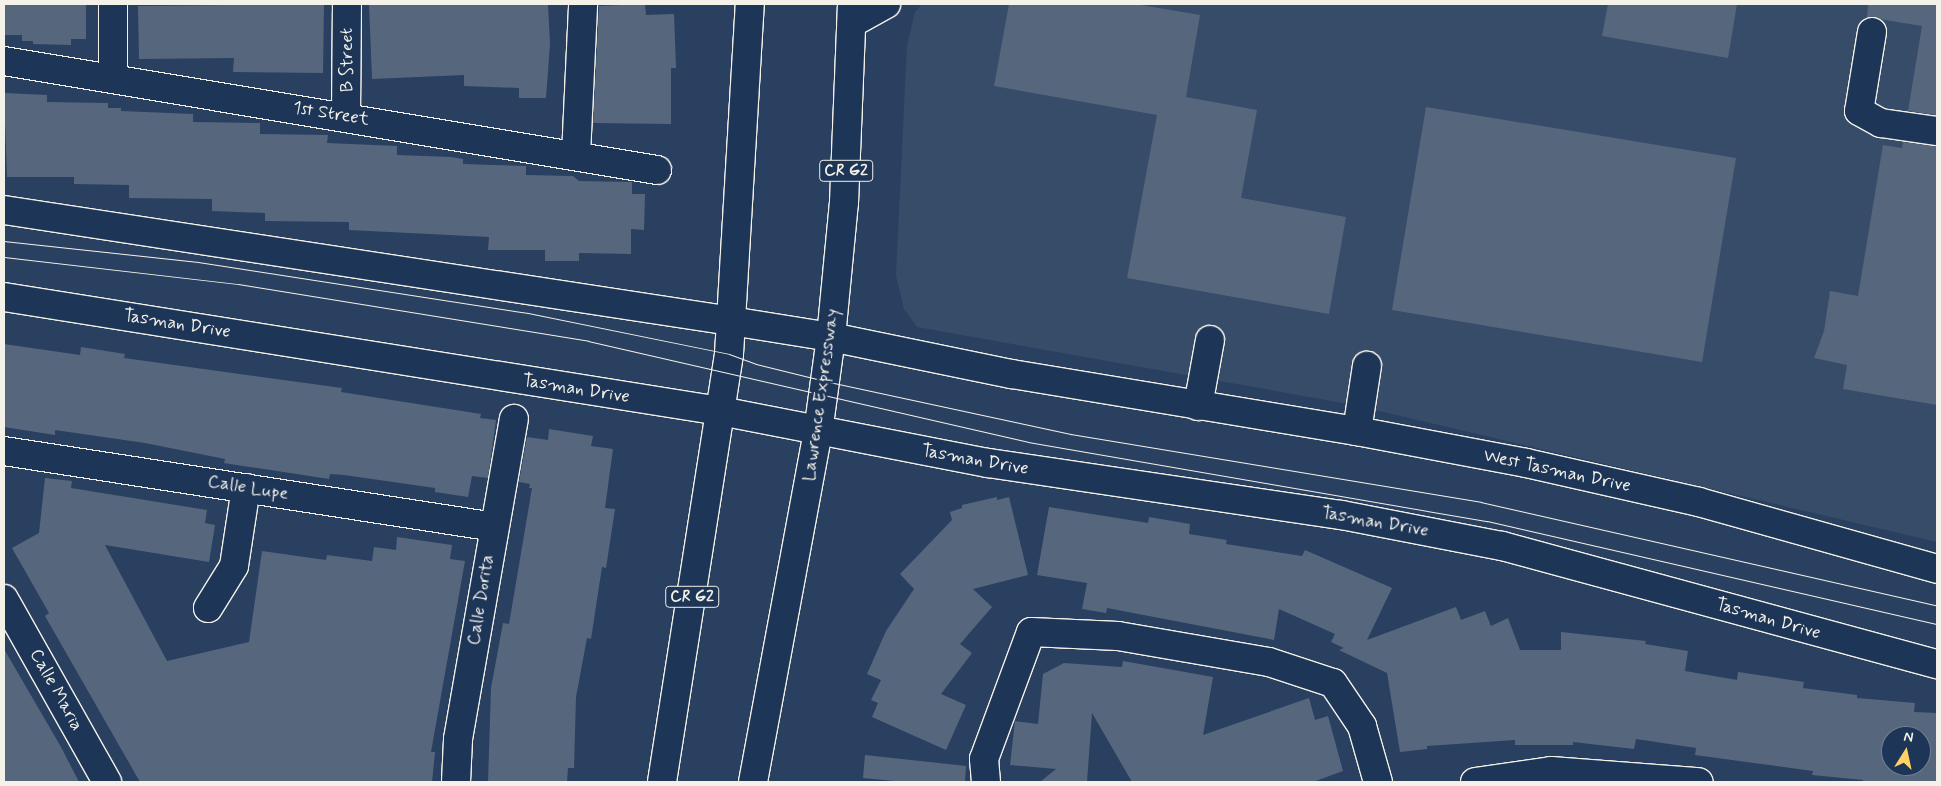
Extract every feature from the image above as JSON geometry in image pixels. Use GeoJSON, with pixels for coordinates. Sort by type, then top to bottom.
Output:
{"type":"FeatureCollection","features":[{"type":"Feature","properties":{"kind":"main road"},"geometry":{"type":"LineString","coordinates":[[113,4],[113,78]]}},
{"type":"Feature","properties":{"kind":"main road","name":"B Street"},"geometry":{"type":"LineString","coordinates":[[346,116],[347,4]]}},
{"type":"Feature","properties":{"kind":"main road"},"geometry":{"type":"LineString","coordinates":[[576,155],[583,4]]}},
{"type":"Feature","properties":{"kind":"main road","name":"CR G2"},"geometry":{"type":"LineString","coordinates":[[662,782],[720,412],[732,321],[750,4]]}},
{"type":"Feature","properties":{"kind":"main road"},"geometry":{"type":"LineString","coordinates":[[852,13],[886,4]]}},
{"type":"Feature","properties":{"kind":"main road","name":"Lawrence Expressway"},"geometry":{"type":"LineString","coordinates":[[753,782],[818,432],[832,337],[844,203],[852,13]]}},
{"type":"Feature","properties":{"kind":"main road"},"geometry":{"type":"LineString","coordinates":[[1872,32],[1859,111],[1881,123],[1937,131]]}},
{"type":"Feature","properties":{"kind":"main road","name":"1st Street"},"geometry":{"type":"LineString","coordinates":[[4,61],[346,116],[657,170]]}},
{"type":"Feature","properties":{"kind":"main road"},"geometry":{"type":"LineString","coordinates":[[4,210],[832,337],[1012,374],[1357,431],[1367,366]]}},
{"type":"Feature","properties":{"kind":"main road","name":"Tasman Drive"},"geometry":{"type":"LineString","coordinates":[[4,296],[720,412],[818,432],[1084,479],[1341,515],[1502,546],[1937,664]]}},
{"type":"Feature","properties":{"kind":"main road"},"geometry":{"type":"LineString","coordinates":[[1198,406],[1210,340]]}},
{"type":"Feature","properties":{"kind":"main road","name":"Calle Dorita"},"geometry":{"type":"LineString","coordinates":[[456,782],[458,739],[493,526],[514,419]]}},
{"type":"Feature","properties":{"kind":"main road","name":"West Tasman Drive"},"geometry":{"type":"LineString","coordinates":[[1357,431],[1415,441],[1699,502],[1937,570]]}},
{"type":"Feature","properties":{"kind":"main road","name":"Calle Lupe"},"geometry":{"type":"LineString","coordinates":[[4,451],[493,526]]}},
{"type":"Feature","properties":{"kind":"main road"},"geometry":{"type":"LineString","coordinates":[[208,608],[234,566],[246,488]]}},
{"type":"Feature","properties":{"kind":"main road","name":"Calle Maria"},"geometry":{"type":"LineString","coordinates":[[4,599],[107,782]]}},
{"type":"Feature","properties":{"kind":"main road"},"geometry":{"type":"LineString","coordinates":[[986,782],[984,759],[1031,632],[1118,636],[1269,662],[1333,683],[1362,726],[1378,782]]}},
{"type":"Feature","properties":{"kind":"main road"},"geometry":{"type":"LineString","coordinates":[[1475,782],[1551,771],[1699,782]]}},
{"type":"Feature","properties":{"kind":"shaded area"},"geometry":{"type":"Polygon","coordinates":[[[922,4],[1937,4],[1937,542],[1354,405],[917,327],[904,309],[896,276],[907,46],[915,12],[922,4]]]}},
{"type":"Feature","properties":{"kind":"building"},"geometry":{"type":"Polygon","coordinates":[[[4,4],[86,4],[86,39],[71,39],[71,45],[33,44],[33,41],[22,41],[22,35],[4,35],[4,4]]]}},
{"type":"Feature","properties":{"kind":"building"},"geometry":{"type":"Polygon","coordinates":[[[324,4],[323,73],[233,72],[234,58],[139,59],[138,6],[324,4]]]}},
{"type":"Feature","properties":{"kind":"building"},"geometry":{"type":"Polygon","coordinates":[[[369,4],[548,4],[550,44],[546,98],[519,98],[519,88],[464,86],[464,75],[372,79],[369,4]]]}},
{"type":"Feature","properties":{"kind":"building"},"geometry":{"type":"Polygon","coordinates":[[[645,4],[646,15],[674,14],[676,68],[671,68],[671,124],[593,123],[599,6],[645,4]]]}},
{"type":"Feature","properties":{"kind":"building"},"geometry":{"type":"Polygon","coordinates":[[[1009,4],[1135,4],[1200,15],[1186,97],[1257,110],[1241,198],[1346,217],[1329,314],[1127,278],[1157,115],[994,86],[1009,4]]]}},
{"type":"Feature","properties":{"kind":"building"},"geometry":{"type":"Polygon","coordinates":[[[1608,4],[1737,4],[1728,58],[1602,36],[1608,4]]]}},
{"type":"Feature","properties":{"kind":"building"},"geometry":{"type":"Polygon","coordinates":[[[1868,4],[1937,4],[1937,115],[1908,111],[1922,26],[1867,17],[1868,4]]]}},
{"type":"Feature","properties":{"kind":"building"},"geometry":{"type":"Polygon","coordinates":[[[4,93],[47,95],[47,102],[108,103],[108,108],[121,108],[121,111],[193,114],[193,122],[260,123],[260,134],[328,135],[327,143],[397,146],[397,155],[451,157],[463,159],[463,164],[526,166],[526,175],[573,176],[579,181],[632,182],[632,194],[645,194],[644,230],[631,229],[631,254],[579,253],[579,261],[545,261],[545,250],[488,250],[489,237],[349,230],[349,222],[265,221],[265,213],[212,211],[212,199],[129,198],[129,185],[74,184],[74,177],[7,177],[4,93]]]}},
{"type":"Feature","properties":{"kind":"building"},"geometry":{"type":"Polygon","coordinates":[[[1426,107],[1736,158],[1702,362],[1392,310],[1426,107]]]}},
{"type":"Feature","properties":{"kind":"building"},"geometry":{"type":"Polygon","coordinates":[[[1903,142],[1937,146],[1937,405],[1843,389],[1847,365],[1814,358],[1824,331],[1830,291],[1858,296],[1883,145],[1902,148],[1903,142]]]}},
{"type":"Feature","properties":{"kind":"building"},"geometry":{"type":"Polygon","coordinates":[[[4,344],[80,355],[81,347],[125,354],[124,358],[342,388],[341,392],[481,414],[480,418],[496,420],[488,478],[472,476],[468,497],[435,492],[435,488],[344,475],[330,474],[329,479],[224,463],[225,459],[145,443],[55,430],[55,435],[4,427],[4,344]]]}},
{"type":"Feature","properties":{"kind":"building"},"geometry":{"type":"Polygon","coordinates":[[[549,429],[593,436],[591,446],[613,449],[605,508],[615,509],[606,568],[602,567],[591,639],[587,638],[576,697],[574,768],[568,768],[567,782],[488,782],[491,688],[503,623],[509,624],[532,488],[529,488],[530,484],[519,482],[527,437],[548,440],[549,429]]]}},
{"type":"Feature","properties":{"kind":"building"},"geometry":{"type":"Polygon","coordinates":[[[45,478],[72,481],[71,488],[207,510],[205,523],[215,525],[209,562],[105,545],[167,661],[249,642],[262,551],[326,560],[327,555],[372,561],[374,547],[396,550],[397,537],[452,545],[450,559],[465,561],[431,752],[435,752],[432,782],[140,782],[45,616],[49,613],[12,548],[39,533],[45,478]]]}},
{"type":"Feature","properties":{"kind":"building"},"geometry":{"type":"Polygon","coordinates":[[[997,497],[997,500],[1009,497],[1028,575],[973,589],[992,607],[960,644],[972,653],[941,694],[966,705],[946,750],[872,717],[878,703],[871,700],[881,680],[867,674],[886,631],[914,589],[900,574],[952,520],[950,512],[962,508],[962,505],[997,497]]]}},
{"type":"Feature","properties":{"kind":"building"},"geometry":{"type":"Polygon","coordinates":[[[1049,507],[1148,523],[1149,517],[1190,524],[1189,534],[1227,540],[1226,544],[1302,556],[1305,550],[1392,588],[1367,640],[1456,607],[1461,620],[1485,611],[1491,626],[1508,618],[1520,650],[1561,650],[1561,632],[1646,641],[1645,644],[1688,651],[1685,671],[1737,680],[1738,672],[1804,682],[1803,688],[1857,695],[1857,698],[1915,703],[1914,712],[1937,713],[1937,782],[1863,782],[1863,780],[1812,775],[1813,771],[1695,755],[1696,748],[1636,739],[1634,749],[1573,742],[1573,745],[1515,745],[1515,740],[1427,746],[1427,749],[1400,752],[1387,673],[1339,650],[1344,648],[1331,642],[1335,634],[1279,609],[1274,640],[1107,608],[1106,613],[1082,609],[1087,583],[1037,575],[1049,507]]]}},
{"type":"Feature","properties":{"kind":"building"},"geometry":{"type":"Polygon","coordinates":[[[4,649],[61,747],[79,782],[4,782],[4,649]]]}},
{"type":"Feature","properties":{"kind":"building"},"geometry":{"type":"Polygon","coordinates":[[[1123,661],[1213,677],[1203,735],[1309,698],[1315,720],[1328,716],[1343,771],[1313,782],[1132,782],[1092,713],[1087,782],[1040,782],[1056,769],[1010,765],[1015,721],[1038,724],[1043,674],[1064,663],[1122,667],[1123,661]]]}},
{"type":"Feature","properties":{"kind":"building"},"geometry":{"type":"Polygon","coordinates":[[[865,755],[966,766],[965,782],[905,782],[863,778],[865,755]]]}},
{"type":"Feature","properties":{"kind":"tram line"},"geometry":{"type":"LineString","coordinates":[[4,241],[198,262],[528,313],[729,354],[756,364],[825,381],[1071,434],[1481,502],[1937,606]]}},
{"type":"Feature","properties":{"kind":"tram line"},"geometry":{"type":"LineString","coordinates":[[4,257],[238,284],[588,341],[1028,442],[1487,521],[1937,624]]}}]}
